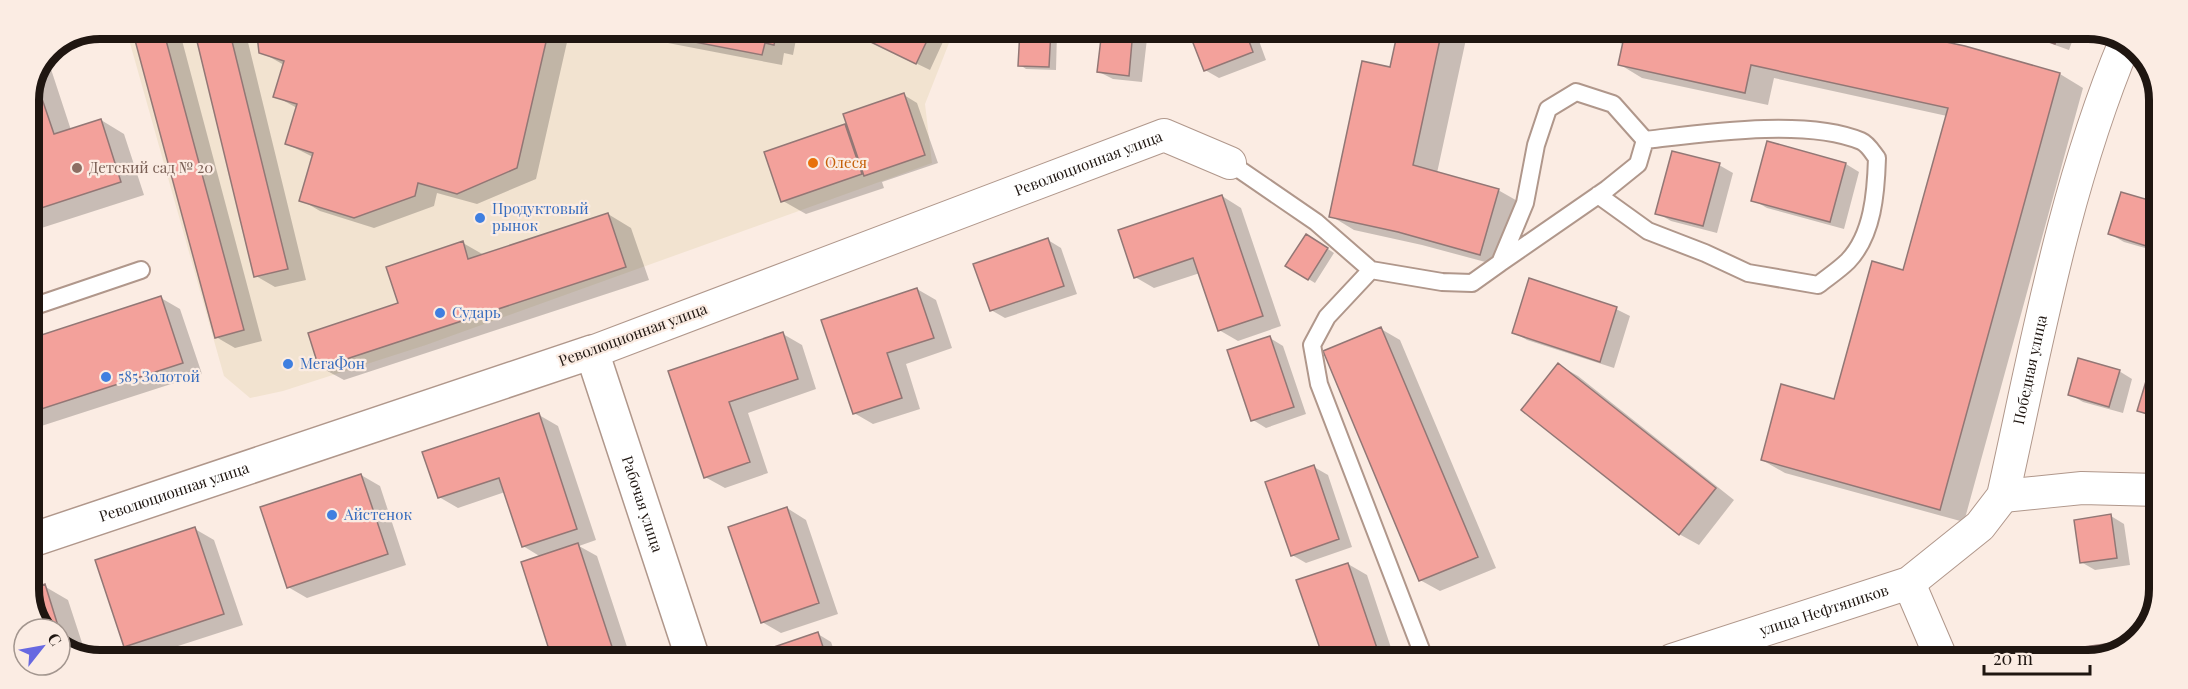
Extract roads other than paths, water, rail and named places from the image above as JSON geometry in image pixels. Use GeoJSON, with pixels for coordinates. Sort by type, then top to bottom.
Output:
{"type":"FeatureCollection","features":[{"type":"Feature","properties":{"kind":"main road","name":"Революционная улица"},"geometry":{"type":"LineString","coordinates":[[39,538],[592,352]]}},
{"type":"Feature","properties":{"kind":"main road","name":"Рабочая улица"},"geometry":{"type":"LineString","coordinates":[[592,352],[690,650]]}},
{"type":"Feature","properties":{"kind":"street","name":"Победная улица"},"geometry":{"type":"LineString","coordinates":[[1909,583],[1980,526],[2003,496],[2060,236],[2099,105],[2122,49]]}},
{"type":"Feature","properties":{"kind":"street","name":"Революционная улица"},"geometry":{"type":"LineString","coordinates":[[592,352],[1164,135],[1230,163]]}},
{"type":"Feature","properties":{"kind":"street"},"geometry":{"type":"LineString","coordinates":[[2003,496],[2082,488],[2149,490]]}},
{"type":"Feature","properties":{"kind":"street"},"geometry":{"type":"LineString","coordinates":[[1909,583],[1938,650]]}},
{"type":"Feature","properties":{"kind":"street","name":"улица Нефтяников"},"geometry":{"type":"LineString","coordinates":[[1703,650],[1909,583]]}},
{"type":"Feature","properties":{"kind":"lane"},"geometry":{"type":"LineString","coordinates":[[1500,263],[1525,203],[1536,145],[1548,109],[1576,92],[1613,104],[1645,140]]}},
{"type":"Feature","properties":{"kind":"lane"},"geometry":{"type":"LineString","coordinates":[[1598,195],[1648,231],[1748,273],[1818,285],[1849,260],[1867,227],[1876,186],[1877,158],[1864,142],[1805,128],[1731,131],[1645,140]]}},
{"type":"Feature","properties":{"kind":"lane"},"geometry":{"type":"LineString","coordinates":[[1230,163],[1316,222],[1371,270],[1442,282],[1472,283],[1598,195],[1638,164],[1645,140]]}},
{"type":"Feature","properties":{"kind":"lane"},"geometry":{"type":"LineString","coordinates":[[39,306],[141,270]]}},
{"type":"Feature","properties":{"kind":"lane"},"geometry":{"type":"LineString","coordinates":[[1371,270],[1327,317],[1312,345],[1319,384],[1421,650]]}},
{"type":"Feature","properties":{"kind":"place","name":"Олеся"},"geometry":{"type":"Point","coordinates":[813,163]}},
{"type":"Feature","properties":{"kind":"place","name":"Детский сад № 20"},"geometry":{"type":"Point","coordinates":[77,168]}},
{"type":"Feature","properties":{"kind":"place","name":"Продуктовый рынок"},"geometry":{"type":"Point","coordinates":[480,218]}},
{"type":"Feature","properties":{"kind":"place","name":"Сударь"},"geometry":{"type":"Point","coordinates":[440,313]}},
{"type":"Feature","properties":{"kind":"place","name":"МегаФон"},"geometry":{"type":"Point","coordinates":[288,364]}},
{"type":"Feature","properties":{"kind":"place","name":"585 Золотой"},"geometry":{"type":"Point","coordinates":[106,377]}},
{"type":"Feature","properties":{"kind":"place","name":"Айстенок"},"geometry":{"type":"Point","coordinates":[332,515]}}]}
